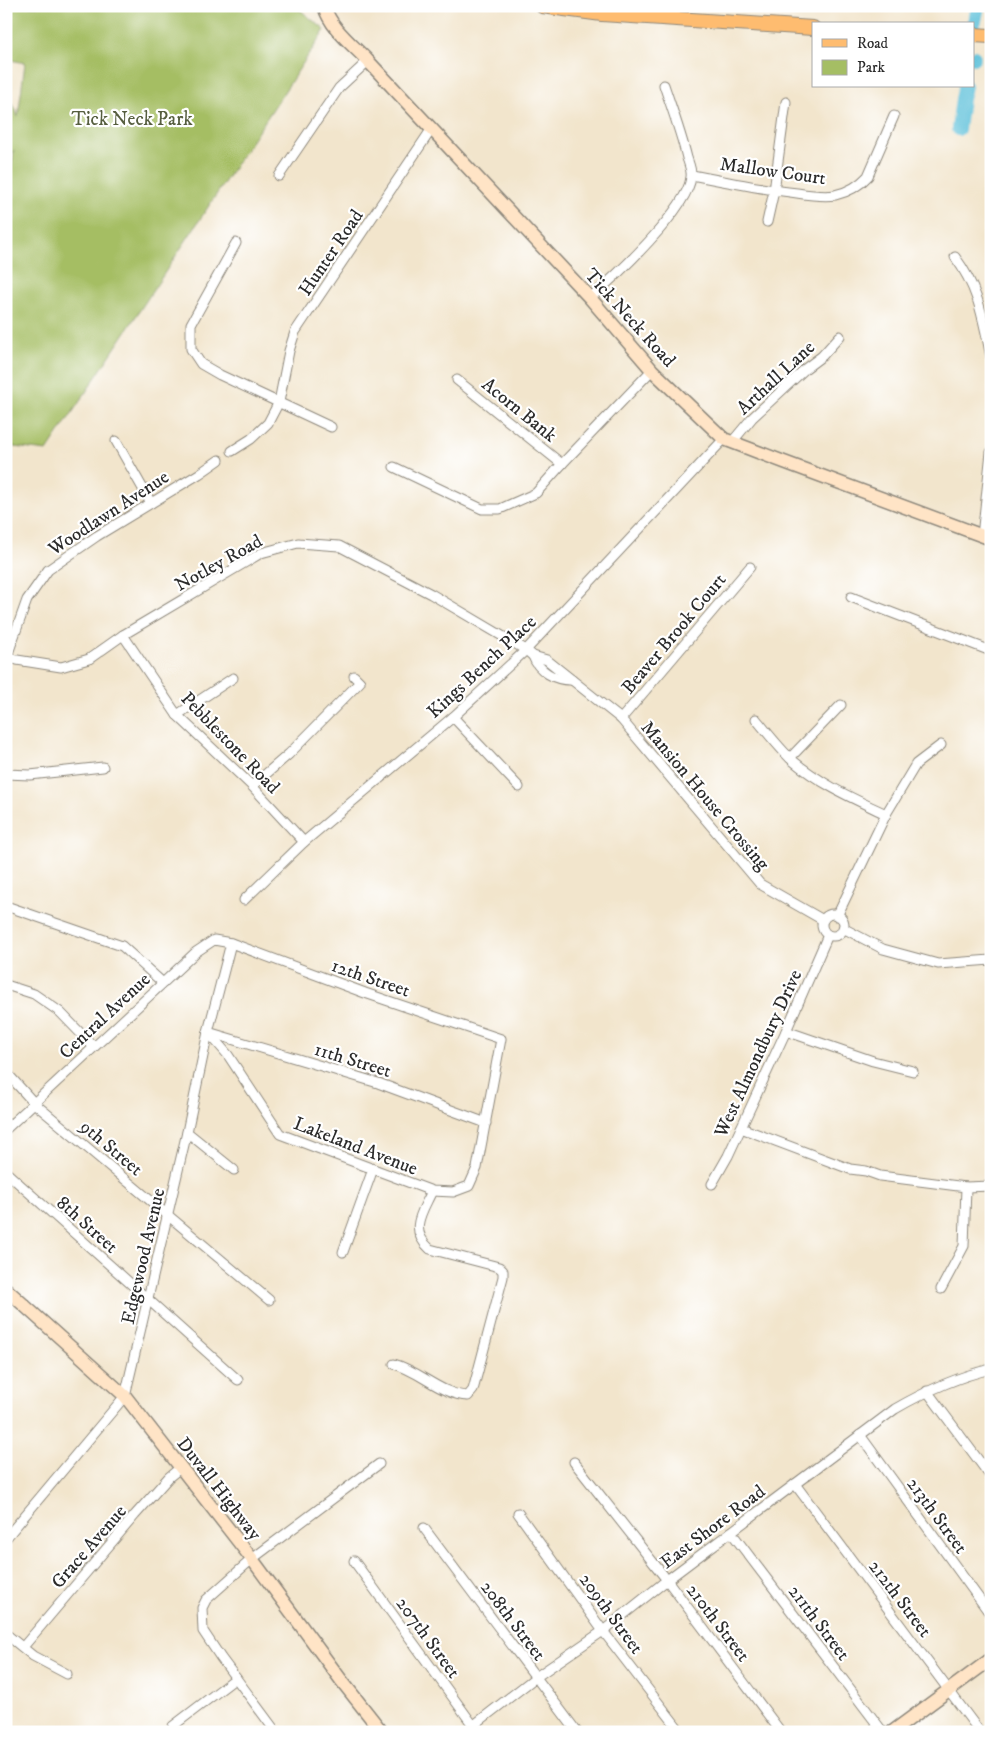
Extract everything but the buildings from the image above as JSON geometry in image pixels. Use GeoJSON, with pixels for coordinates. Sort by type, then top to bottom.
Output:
{"type":"FeatureCollection","features":[{"type":"Feature","properties":{"kind":"main road"},"geometry":{"type":"LineString","coordinates":[[542,6],[812,28]]}},
{"type":"Feature","properties":{"kind":"main road"},"geometry":{"type":"LineString","coordinates":[[974,35],[991,36]]}},
{"type":"Feature","properties":{"kind":"street","name":"Tick Neck Road"},"geometry":{"type":"LineString","coordinates":[[324,6],[327,16],[333,25],[590,298],[652,370],[728,440],[986,537]]}},
{"type":"Feature","properties":{"kind":"street"},"geometry":{"type":"LineString","coordinates":[[279,176],[339,88],[368,60]]}},
{"type":"Feature","properties":{"kind":"street"},"geometry":{"type":"LineString","coordinates":[[590,298],[616,277],[636,253],[662,228],[688,189],[692,175],[664,85]]}},
{"type":"Feature","properties":{"kind":"street"},"geometry":{"type":"LineString","coordinates":[[767,222],[774,191],[786,102]]}},
{"type":"Feature","properties":{"kind":"street","name":"Mallow Court"},"geometry":{"type":"LineString","coordinates":[[692,175],[774,191],[822,196],[835,195],[861,184],[868,176],[894,116]]}},
{"type":"Feature","properties":{"kind":"street","name":"Hunter Road"},"geometry":{"type":"LineString","coordinates":[[279,402],[295,332],[431,130]]}},
{"type":"Feature","properties":{"kind":"street"},"geometry":{"type":"LineString","coordinates":[[236,243],[191,324],[191,349],[201,364],[220,375],[331,427]]}},
{"type":"Feature","properties":{"kind":"street"},"geometry":{"type":"LineString","coordinates":[[955,257],[966,273],[982,309],[991,357]]}},
{"type":"Feature","properties":{"kind":"street","name":"Arthall Lane"},"geometry":{"type":"LineString","coordinates":[[728,440],[806,368],[822,356],[840,336]]}},
{"type":"Feature","properties":{"kind":"street"},"geometry":{"type":"LineString","coordinates":[[394,467],[482,509],[500,509],[536,493],[652,370]]}},
{"type":"Feature","properties":{"kind":"street","name":"Acorn Bank"},"geometry":{"type":"LineString","coordinates":[[457,380],[562,464]]}},
{"type":"Feature","properties":{"kind":"street"},"geometry":{"type":"LineString","coordinates":[[232,450],[251,439],[268,423],[279,402]]}},
{"type":"Feature","properties":{"kind":"street","name":"Kings Bench Place"},"geometry":{"type":"LineString","coordinates":[[244,900],[304,842],[529,653],[728,440]]}},
{"type":"Feature","properties":{"kind":"street"},"geometry":{"type":"LineString","coordinates":[[116,441],[151,503]]}},
{"type":"Feature","properties":{"kind":"street"},"geometry":{"type":"LineString","coordinates":[[986,537],[991,452]]}},
{"type":"Feature","properties":{"kind":"street","name":"Woodlawn Avenue"},"geometry":{"type":"LineString","coordinates":[[6,658],[27,600],[48,570],[97,536],[219,460]]}},
{"type":"Feature","properties":{"kind":"street","name":"Notley Road"},"geometry":{"type":"LineString","coordinates":[[6,658],[60,667],[89,659],[123,635],[261,553],[298,543],[339,546],[431,594],[529,653]]}},
{"type":"Feature","properties":{"kind":"street","name":"Beaver Brook Court"},"geometry":{"type":"LineString","coordinates":[[620,720],[750,567]]}},
{"type":"Feature","properties":{"kind":"street"},"geometry":{"type":"LineString","coordinates":[[850,597],[991,651]]}},
{"type":"Feature","properties":{"kind":"street","name":"Pebblestone Road"},"geometry":{"type":"LineString","coordinates":[[123,635],[177,716],[252,786],[304,842]]}},
{"type":"Feature","properties":{"kind":"street","name":"Mansion House Crossing"},"geometry":{"type":"LineString","coordinates":[[529,653],[535,664],[560,681],[572,680],[620,720],[760,884],[823,920]]}},
{"type":"Feature","properties":{"kind":"street"},"geometry":{"type":"LineString","coordinates":[[252,786],[289,754],[360,682],[354,676]]}},
{"type":"Feature","properties":{"kind":"street"},"geometry":{"type":"LineString","coordinates":[[177,716],[233,678]]}},
{"type":"Feature","properties":{"kind":"street"},"geometry":{"type":"LineString","coordinates":[[790,758],[841,705]]}},
{"type":"Feature","properties":{"kind":"street"},"geometry":{"type":"LineString","coordinates":[[453,717],[518,787]]}},
{"type":"Feature","properties":{"kind":"street"},"geometry":{"type":"LineString","coordinates":[[756,719],[790,758],[832,789],[886,814]]}},
{"type":"Feature","properties":{"kind":"street"},"geometry":{"type":"LineString","coordinates":[[837,916],[886,814],[916,764],[940,745]]}},
{"type":"Feature","properties":{"kind":"street"},"geometry":{"type":"LineString","coordinates":[[6,774],[30,775],[103,767]]}},
{"type":"Feature","properties":{"kind":"street"},"geometry":{"type":"LineString","coordinates":[[6,906],[122,946],[163,983]]}},
{"type":"Feature","properties":{"kind":"street"},"geometry":{"type":"LineString","coordinates":[[831,914],[837,916],[842,920],[843,928],[835,935],[828,935],[822,927],[823,920],[831,914]]}},
{"type":"Feature","properties":{"kind":"street"},"geometry":{"type":"LineString","coordinates":[[843,928],[882,949],[938,964],[991,960]]}},
{"type":"Feature","properties":{"kind":"street","name":"West Almondbury Drive"},"geometry":{"type":"LineString","coordinates":[[712,1184],[741,1128],[828,935]]}},
{"type":"Feature","properties":{"kind":"street","name":"Central Avenue"},"geometry":{"type":"LineString","coordinates":[[6,1129],[196,952],[214,940],[231,943]]}},
{"type":"Feature","properties":{"kind":"street","name":"Edgewood Avenue"},"geometry":{"type":"LineString","coordinates":[[6,1538],[125,1396],[187,1132],[208,1032],[231,943]]}},
{"type":"Feature","properties":{"kind":"street","name":"12th Street"},"geometry":{"type":"LineString","coordinates":[[231,943],[365,993],[501,1038],[486,1123]]}},
{"type":"Feature","properties":{"kind":"street"},"geometry":{"type":"LineString","coordinates":[[6,985],[34,994],[60,1012],[93,1046]]}},
{"type":"Feature","properties":{"kind":"street"},"geometry":{"type":"LineString","coordinates":[[786,1031],[873,1061],[913,1071]]}},
{"type":"Feature","properties":{"kind":"street","name":"11th Street"},"geometry":{"type":"LineString","coordinates":[[208,1032],[378,1083],[486,1123]]}},
{"type":"Feature","properties":{"kind":"street","name":"Lakeland Avenue"},"geometry":{"type":"LineString","coordinates":[[208,1032],[228,1055],[280,1134],[432,1191],[454,1192],[469,1186],[477,1168],[486,1123]]}},
{"type":"Feature","properties":{"kind":"street","name":"9th Street"},"geometry":{"type":"LineString","coordinates":[[6,1072],[34,1103],[269,1300]]}},
{"type":"Feature","properties":{"kind":"street"},"geometry":{"type":"LineString","coordinates":[[741,1128],[850,1169],[866,1171],[880,1176],[966,1187],[991,1186]]}},
{"type":"Feature","properties":{"kind":"street"},"geometry":{"type":"LineString","coordinates":[[187,1132],[234,1170]]}},
{"type":"Feature","properties":{"kind":"street"},"geometry":{"type":"LineString","coordinates":[[343,1252],[373,1169]]}},
{"type":"Feature","properties":{"kind":"street","name":"8th Street"},"geometry":{"type":"LineString","coordinates":[[6,1172],[238,1380]]}},
{"type":"Feature","properties":{"kind":"street"},"geometry":{"type":"LineString","coordinates":[[941,1290],[964,1246],[966,1187]]}},
{"type":"Feature","properties":{"kind":"street"},"geometry":{"type":"LineString","coordinates":[[394,1364],[414,1372],[439,1388],[460,1396],[468,1396],[473,1390],[503,1277],[503,1271],[499,1267],[430,1249],[423,1242],[418,1235],[418,1223],[432,1191]]}},
{"type":"Feature","properties":{"kind":"street","name":"Duvall Highway"},"geometry":{"type":"LineString","coordinates":[[6,1289],[125,1396],[382,1732]]}},
{"type":"Feature","properties":{"kind":"street","name":"East Shore Road"},"geometry":{"type":"LineString","coordinates":[[465,1732],[476,1729],[536,1677],[603,1631],[895,1409],[927,1391],[952,1380],[991,1369]]}},
{"type":"Feature","properties":{"kind":"street"},"geometry":{"type":"LineString","coordinates":[[927,1391],[991,1477]]}},
{"type":"Feature","properties":{"kind":"street","name":"213th Street"},"geometry":{"type":"LineString","coordinates":[[860,1435],[991,1615]]}},
{"type":"Feature","properties":{"kind":"street","name":"210th Street"},"geometry":{"type":"LineString","coordinates":[[574,1462],[668,1580],[781,1732]]}},
{"type":"Feature","properties":{"kind":"street"},"geometry":{"type":"LineString","coordinates":[[276,1732],[203,1631],[202,1608],[206,1600],[252,1560],[379,1464]]}},
{"type":"Feature","properties":{"kind":"street","name":"Grace Avenue"},"geometry":{"type":"LineString","coordinates":[[23,1647],[135,1515],[180,1468]]}},
{"type":"Feature","properties":{"kind":"street","name":"212th Street"},"geometry":{"type":"LineString","coordinates":[[796,1484],[980,1732]]}},
{"type":"Feature","properties":{"kind":"street","name":"209th Street"},"geometry":{"type":"LineString","coordinates":[[518,1513],[603,1631],[681,1732]]}},
{"type":"Feature","properties":{"kind":"street","name":"208th Street"},"geometry":{"type":"LineString","coordinates":[[424,1528],[578,1732]]}},
{"type":"Feature","properties":{"kind":"street","name":"211th Street"},"geometry":{"type":"LineString","coordinates":[[731,1532],[883,1732]]}},
{"type":"Feature","properties":{"kind":"street","name":"207th Street"},"geometry":{"type":"LineString","coordinates":[[354,1562],[476,1729]]}},
{"type":"Feature","properties":{"kind":"street"},"geometry":{"type":"LineString","coordinates":[[6,1634],[43,1662],[67,1674]]}},
{"type":"Feature","properties":{"kind":"street"},"geometry":{"type":"LineString","coordinates":[[892,1732],[991,1659]]}},
{"type":"Feature","properties":{"kind":"street"},"geometry":{"type":"LineString","coordinates":[[176,1729],[236,1678]]}},
{"type":"Feature","properties":{"kind":"green space","name":"Tick Neck Park"},"geometry":{"type":"Polygon","coordinates":[[[6,6],[295,6],[325,30],[47,451],[6,446],[6,209],[14,150],[6,161],[8,125],[6,93],[18,117],[25,63],[6,59],[6,6]]]}},
{"type":"Feature","properties":{"kind":"waterway"},"geometry":{"type":"LineString","coordinates":[[975,21],[978,6]]}},
{"type":"Feature","properties":{"kind":"waterway"},"geometry":{"type":"LineString","coordinates":[[958,129],[965,88]]}}]}
